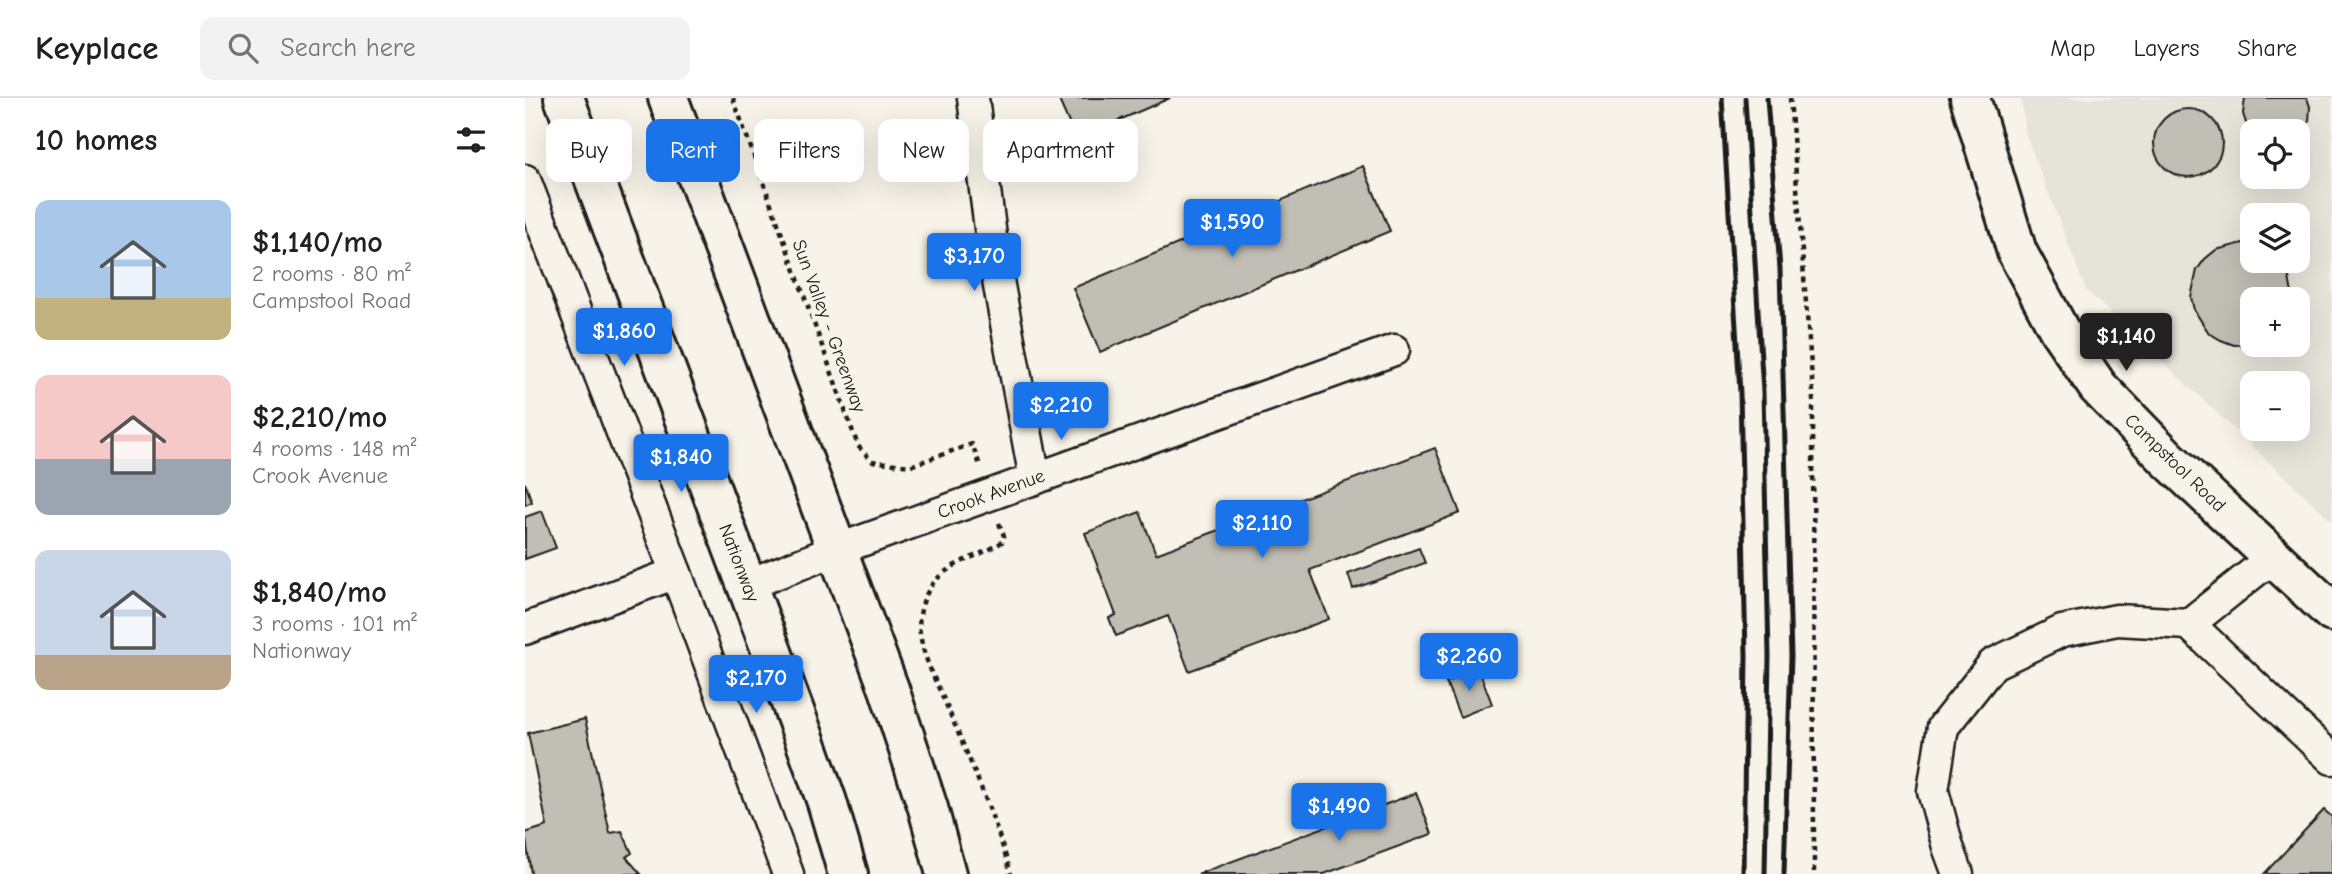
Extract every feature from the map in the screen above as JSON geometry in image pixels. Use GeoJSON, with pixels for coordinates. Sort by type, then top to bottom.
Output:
{"type":"FeatureCollection","features":[{"type":"Feature","properties":{"kind":"main road","name":"Nationway"},"geometry":{"type":"LineString","coordinates":[[564,98],[827,802],[848,874]]}},
{"type":"Feature","properties":{"kind":"main road"},"geometry":{"type":"LineString","coordinates":[[667,98],[896,711],[946,874]]}},
{"type":"Feature","properties":{"kind":"main road","name":"Campstool Road"},"geometry":{"type":"LineString","coordinates":[[1970,98],[2017,252],[2059,330],[2098,387],[2168,459],[2332,612]]}},
{"type":"Feature","properties":{"kind":"street"},"geometry":{"type":"LineString","coordinates":[[973,98],[994,259],[1035,479]]}},
{"type":"Feature","properties":{"kind":"street"},"geometry":{"type":"LineString","coordinates":[[525,180],[788,874]]}},
{"type":"Feature","properties":{"kind":"street","name":"Crook Avenue"},"geometry":{"type":"LineString","coordinates":[[747,585],[836,550],[1394,350]]}},
{"type":"Feature","properties":{"kind":"street"},"geometry":{"type":"LineString","coordinates":[[2189,624],[2273,556]]}},
{"type":"Feature","properties":{"kind":"street"},"geometry":{"type":"LineString","coordinates":[[525,629],[676,573]]}},
{"type":"Feature","properties":{"kind":"street"},"geometry":{"type":"LineString","coordinates":[[1958,874],[1933,791],[1943,727],[1993,664],[2062,631],[2117,620],[2189,624],[2332,759]]}},
{"type":"Feature","properties":{"kind":"path","name":"Sun Valley - Greenway"},"geometry":{"type":"LineString","coordinates":[[733,98],[858,446],[872,461],[911,466],[972,444]]}},
{"type":"Feature","properties":{"kind":"path"},"geometry":{"type":"LineString","coordinates":[[1790,98],[1813,392],[1814,874]]}},
{"type":"Feature","properties":{"kind":"path"},"geometry":{"type":"LineString","coordinates":[[1004,536],[1002,542],[966,559],[936,580],[925,597],[919,632],[930,667],[988,805],[1011,874]]}},
{"type":"Feature","properties":{"kind":"shaded area"},"geometry":{"type":"Polygon","coordinates":[[[2021,98],[2332,98],[2332,521],[2247,441],[2310,441],[2310,371],[2240,371],[2240,435],[2086,290],[2026,135],[2021,98]]]}},
{"type":"Feature","properties":{"kind":"building"},"geometry":{"type":"Polygon","coordinates":[[[1058,98],[1170,98],[1122,119],[1067,119],[1058,98]]]}},
{"type":"Feature","properties":{"kind":"building"},"geometry":{"type":"Polygon","coordinates":[[[2245,98],[2307,98],[2310,107],[2309,119],[2245,119],[2245,98]]]}},
{"type":"Feature","properties":{"kind":"building"},"geometry":{"type":"Polygon","coordinates":[[[2188,109],[2201,112],[2212,119],[2219,130],[2222,143],[2219,156],[2212,167],[2201,174],[2188,177],[2175,174],[2164,167],[2157,156],[2154,143],[2157,130],[2164,119],[2175,112],[2188,109]]]}},
{"type":"Feature","properties":{"kind":"building"},"geometry":{"type":"Polygon","coordinates":[[[1363,166],[1390,231],[1100,352],[1073,288],[1363,166]]]}},
{"type":"Feature","properties":{"kind":"building"},"geometry":{"type":"Polygon","coordinates":[[[2240,244],[2240,273],[2288,273],[2291,287],[2240,287],[2240,345],[2234,345],[2209,333],[2194,310],[2191,297],[2197,270],[2216,250],[2240,244]]]}},
{"type":"Feature","properties":{"kind":"building"},"geometry":{"type":"Polygon","coordinates":[[[1435,448],[1460,513],[1310,570],[1329,619],[1189,671],[1168,616],[1116,636],[1109,618],[1116,615],[1085,533],[1140,512],[1156,554],[1435,448]]]}},
{"type":"Feature","properties":{"kind":"building"},"geometry":{"type":"Polygon","coordinates":[[[525,483],[532,502],[525,505],[525,483]]]}},
{"type":"Feature","properties":{"kind":"building"},"geometry":{"type":"Polygon","coordinates":[[[542,511],[556,548],[525,559],[525,517],[542,511]]]}},
{"type":"Feature","properties":{"kind":"building"},"geometry":{"type":"Polygon","coordinates":[[[1419,548],[1425,563],[1353,589],[1348,574],[1419,548]]]}},
{"type":"Feature","properties":{"kind":"building"},"geometry":{"type":"Polygon","coordinates":[[[1479,670],[1492,704],[1460,717],[1446,682],[1479,670]]]}},
{"type":"Feature","properties":{"kind":"building"},"geometry":{"type":"Polygon","coordinates":[[[585,719],[610,833],[622,831],[632,853],[626,857],[641,874],[531,874],[525,833],[547,826],[528,733],[585,719]]]}},
{"type":"Feature","properties":{"kind":"building"},"geometry":{"type":"Polygon","coordinates":[[[1416,793],[1432,834],[1324,874],[1198,874],[1416,793]]]}},
{"type":"Feature","properties":{"kind":"building"},"geometry":{"type":"Polygon","coordinates":[[[2324,810],[2332,817],[2332,874],[2264,874],[2324,810]]]}},
{"type":"Feature","properties":{"kind":"railway"},"geometry":{"type":"LineString","coordinates":[[1722,98],[1740,393],[1746,656],[1743,874]]}},
{"type":"Feature","properties":{"kind":"railway"},"geometry":{"type":"LineString","coordinates":[[1745,98],[1763,392],[1769,656],[1765,874]]}},
{"type":"Feature","properties":{"kind":"railway"},"geometry":{"type":"LineString","coordinates":[[1767,98],[1780,269],[1791,656],[1784,874]]}}]}
